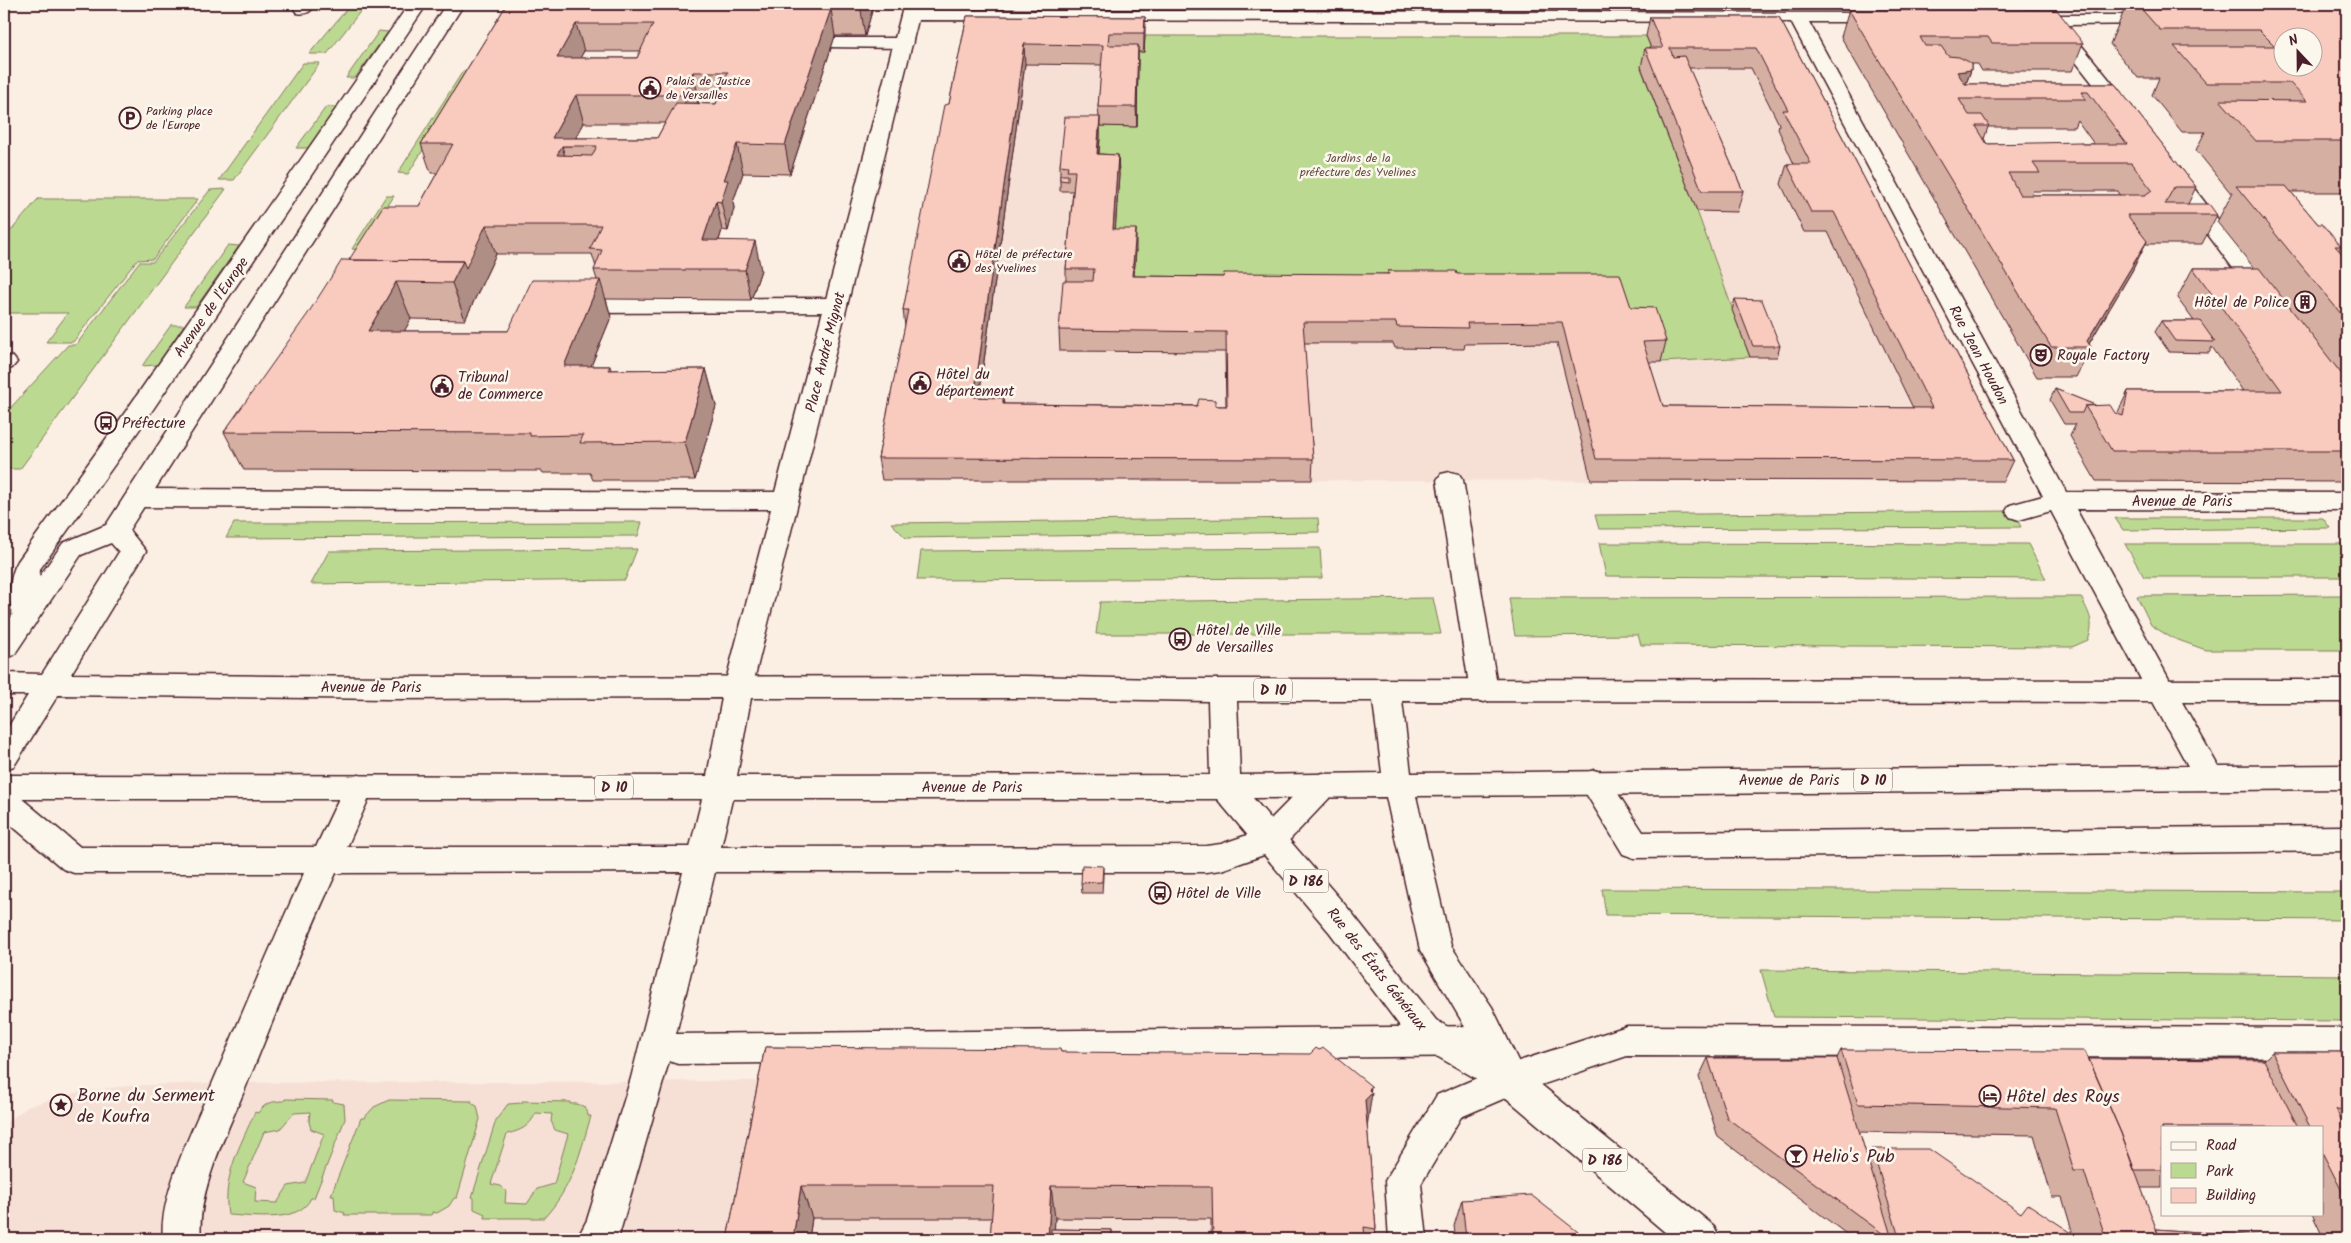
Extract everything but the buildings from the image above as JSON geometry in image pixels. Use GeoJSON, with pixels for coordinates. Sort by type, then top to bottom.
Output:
{"type":"FeatureCollection","features":[{"type":"Feature","properties":{"kind":"main road","name":"Avenue de l'Europe"},"geometry":{"type":"LineString","coordinates":[[26,616],[24,583],[27,568],[128,427],[418,4]]}},
{"type":"Feature","properties":{"kind":"main road"},"geometry":{"type":"LineString","coordinates":[[4,648],[72,549],[115,531],[455,4]]}},
{"type":"Feature","properties":{"kind":"main road"},"geometry":{"type":"LineString","coordinates":[[2035,4],[2049,20],[2174,19]]}},
{"type":"Feature","properties":{"kind":"main road"},"geometry":{"type":"LineString","coordinates":[[912,9],[1797,17],[1900,20]]}},
{"type":"Feature","properties":{"kind":"main road","name":"Place André Mignot"},"geometry":{"type":"LineString","coordinates":[[738,688],[912,9]]}},
{"type":"Feature","properties":{"kind":"main road"},"geometry":{"type":"LineString","coordinates":[[2012,16],[2038,16],[2059,25],[2136,127]]}},
{"type":"Feature","properties":{"kind":"main road","name":"Rue Jean Houdon"},"geometry":{"type":"LineString","coordinates":[[1797,17],[2162,692]]}},
{"type":"Feature","properties":{"kind":"main road"},"geometry":{"type":"LineString","coordinates":[[833,43],[904,43]]}},
{"type":"Feature","properties":{"kind":"main road"},"geometry":{"type":"LineString","coordinates":[[2154,150],[2281,317]]}},
{"type":"Feature","properties":{"kind":"main road"},"geometry":{"type":"LineString","coordinates":[[578,306],[836,305]]}},
{"type":"Feature","properties":{"kind":"main road"},"geometry":{"type":"LineString","coordinates":[[1450,480],[1484,691]]}},
{"type":"Feature","properties":{"kind":"main road"},"geometry":{"type":"LineString","coordinates":[[137,498],[786,501]]}},
{"type":"Feature","properties":{"kind":"main road","name":"Avenue de Paris"},"geometry":{"type":"LineString","coordinates":[[2019,510],[2058,500],[2347,502]]}},
{"type":"Feature","properties":{"kind":"main road"},"geometry":{"type":"LineString","coordinates":[[4,758],[52,684],[133,551],[115,531]]}},
{"type":"Feature","properties":{"kind":"main road","name":"Avenue de Paris"},"geometry":{"type":"LineString","coordinates":[[4,684],[738,688],[1025,687],[1484,691],[2347,691]]}},
{"type":"Feature","properties":{"kind":"main road"},"geometry":{"type":"LineString","coordinates":[[596,1239],[603,1230],[648,1078],[682,944],[700,860],[720,787],[738,688]]}},
{"type":"Feature","properties":{"kind":"main road"},"geometry":{"type":"LineString","coordinates":[[1222,690],[1225,787]]}},
{"type":"Feature","properties":{"kind":"main road"},"geometry":{"type":"LineString","coordinates":[[1386,690],[1398,784]]}},
{"type":"Feature","properties":{"kind":"main road"},"geometry":{"type":"LineString","coordinates":[[2162,692],[2209,777]]}},
{"type":"Feature","properties":{"kind":"main road","name":"Avenue de Paris"},"geometry":{"type":"LineString","coordinates":[[4,787],[1225,787],[1594,782],[2347,777]]}},
{"type":"Feature","properties":{"kind":"main road"},"geometry":{"type":"LineString","coordinates":[[1594,782],[1634,845],[2347,838]]}},
{"type":"Feature","properties":{"kind":"main road","name":"Rue des États Généraux"},"geometry":{"type":"LineString","coordinates":[[1398,784],[1436,950],[1480,1018],[1510,1080]]}},
{"type":"Feature","properties":{"kind":"main road"},"geometry":{"type":"LineString","coordinates":[[4,802],[74,860],[1206,859],[1221,857],[1270,840],[1323,785]]}},
{"type":"Feature","properties":{"kind":"main road"},"geometry":{"type":"LineString","coordinates":[[182,1239],[180,1223],[195,1169],[289,940],[359,787]]}},
{"type":"Feature","properties":{"kind":"main road","name":"Rue des États Généraux"},"geometry":{"type":"LineString","coordinates":[[1225,787],[1341,923],[1424,1031],[1436,1040],[1510,1080],[1701,1239]]}},
{"type":"Feature","properties":{"kind":"main road"},"geometry":{"type":"LineString","coordinates":[[678,1050],[1436,1040],[1491,1041]]}},
{"type":"Feature","properties":{"kind":"main road"},"geometry":{"type":"LineString","coordinates":[[1408,1239],[1403,1181],[1449,1106],[1510,1080],[1627,1040],[2347,1043]]}},
{"type":"Feature","properties":{"kind":"shaded area"},"geometry":{"type":"Polygon","coordinates":[[[969,35],[1774,37],[2003,481],[882,480],[969,35]]]}},
{"type":"Feature","properties":{"kind":"shaded area"},"geometry":{"type":"Polygon","coordinates":[[[777,1081],[1368,1239],[4,1239],[4,1124],[29,1106],[78,1092],[127,1086],[202,1083],[777,1081]]]}},
{"type":"Feature","properties":{"kind":"green space"},"geometry":{"type":"Polygon","coordinates":[[[351,4],[366,4],[327,54],[309,54],[351,4]]]}},
{"type":"Feature","properties":{"kind":"green space"},"geometry":{"type":"Polygon","coordinates":[[[379,31],[388,32],[355,78],[346,78],[379,31]]]}},
{"type":"Feature","properties":{"kind":"green space","name":"Jardins de la préfecture des Yvelines"},"geometry":{"type":"Polygon","coordinates":[[[1145,36],[1646,36],[1659,68],[1641,68],[1697,211],[1750,357],[1661,362],[1649,329],[1132,297],[1114,249],[1097,174],[1099,126],[1136,127],[1109,52],[1144,52],[1145,36]]]}},
{"type":"Feature","properties":{"kind":"green space"},"geometry":{"type":"Polygon","coordinates":[[[303,63],[320,63],[234,180],[219,180],[303,63]]]}},
{"type":"Feature","properties":{"kind":"green space"},"geometry":{"type":"Polygon","coordinates":[[[463,71],[472,71],[408,174],[398,173],[463,71]]]}},
{"type":"Feature","properties":{"kind":"green space"},"geometry":{"type":"Polygon","coordinates":[[[326,107],[337,107],[308,148],[296,148],[326,107]]]}},
{"type":"Feature","properties":{"kind":"green space"},"geometry":{"type":"Polygon","coordinates":[[[226,189],[20,469],[4,469],[4,415],[68,345],[76,345],[139,262],[153,262],[210,190],[226,189]]]}},
{"type":"Feature","properties":{"kind":"green space"},"geometry":{"type":"Polygon","coordinates":[[[386,196],[394,196],[360,250],[352,249],[386,196]]]}},
{"type":"Feature","properties":{"kind":"green space"},"geometry":{"type":"Polygon","coordinates":[[[38,199],[198,199],[153,259],[137,260],[73,342],[46,342],[68,313],[4,313],[4,239],[38,199]]]}},
{"type":"Feature","properties":{"kind":"green space"},"geometry":{"type":"Polygon","coordinates":[[[228,245],[239,246],[196,307],[184,307],[228,245]]]}},
{"type":"Feature","properties":{"kind":"green space"},"geometry":{"type":"Polygon","coordinates":[[[171,325],[184,325],[157,365],[142,366],[171,325]]]}},
{"type":"Feature","properties":{"kind":"green space"},"geometry":{"type":"Polygon","coordinates":[[[2013,511],[2021,527],[1599,529],[1595,515],[2013,511]]]}},
{"type":"Feature","properties":{"kind":"green space"},"geometry":{"type":"Polygon","coordinates":[[[1318,518],[1319,532],[906,538],[891,523],[1318,518]]]}},
{"type":"Feature","properties":{"kind":"green space"},"geometry":{"type":"Polygon","coordinates":[[[2115,518],[2323,518],[2330,528],[2123,530],[2115,518]]]}},
{"type":"Feature","properties":{"kind":"green space"},"geometry":{"type":"Polygon","coordinates":[[[642,522],[638,536],[226,538],[234,523],[642,522]]]}},
{"type":"Feature","properties":{"kind":"green space"},"geometry":{"type":"Polygon","coordinates":[[[1599,543],[2028,544],[2046,579],[1606,576],[1599,543]]]}},
{"type":"Feature","properties":{"kind":"green space"},"geometry":{"type":"Polygon","coordinates":[[[2125,544],[2347,544],[2347,577],[2144,577],[2125,544]]]}},
{"type":"Feature","properties":{"kind":"green space"},"geometry":{"type":"Polygon","coordinates":[[[1320,548],[1322,578],[917,580],[921,551],[1320,548]]]}},
{"type":"Feature","properties":{"kind":"green space"},"geometry":{"type":"Polygon","coordinates":[[[637,549],[625,580],[311,584],[329,551],[637,549]]]}},
{"type":"Feature","properties":{"kind":"green space"},"geometry":{"type":"Polygon","coordinates":[[[2347,595],[2347,650],[2206,650],[2170,637],[2151,625],[2137,596],[2347,595]]]}},
{"type":"Feature","properties":{"kind":"green space"},"geometry":{"type":"Polygon","coordinates":[[[2081,597],[2090,618],[2091,628],[2088,640],[2072,647],[1641,645],[1638,635],[1515,636],[1509,598],[2081,597]]]}},
{"type":"Feature","properties":{"kind":"green space"},"geometry":{"type":"Polygon","coordinates":[[[1433,598],[1441,634],[1096,634],[1100,602],[1433,598]]]}},
{"type":"Feature","properties":{"kind":"green space"},"geometry":{"type":"Polygon","coordinates":[[[1602,889],[2347,892],[2347,920],[1606,915],[1602,889]]]}},
{"type":"Feature","properties":{"kind":"green space"},"geometry":{"type":"Polygon","coordinates":[[[1761,970],[2347,975],[2347,1021],[1774,1017],[1761,970]]]}},
{"type":"Feature","properties":{"kind":"green space"},"geometry":{"type":"Polygon","coordinates":[[[285,1099],[333,1100],[333,1102],[344,1104],[345,1119],[314,1198],[311,1198],[305,1206],[296,1212],[286,1215],[262,1217],[228,1215],[227,1201],[230,1175],[238,1150],[255,1112],[258,1113],[269,1103],[284,1101],[285,1099]],[[310,1112],[294,1113],[280,1129],[264,1132],[243,1182],[256,1187],[255,1202],[277,1203],[288,1186],[305,1183],[324,1134],[311,1129],[309,1122],[310,1112]]]}},
{"type":"Feature","properties":{"kind":"green space"},"geometry":{"type":"Polygon","coordinates":[[[389,1100],[472,1101],[471,1103],[477,1106],[480,1119],[457,1198],[454,1198],[449,1206],[437,1213],[432,1212],[432,1215],[344,1215],[345,1213],[335,1210],[334,1195],[331,1195],[361,1118],[364,1118],[374,1107],[389,1100]]]}},
{"type":"Feature","properties":{"kind":"green space"},"geometry":{"type":"Polygon","coordinates":[[[522,1101],[570,1102],[570,1104],[577,1104],[585,1108],[588,1116],[591,1116],[579,1157],[562,1194],[544,1218],[485,1218],[485,1214],[474,1209],[474,1198],[472,1197],[496,1120],[508,1104],[522,1103],[522,1101]],[[536,1113],[531,1122],[517,1131],[507,1134],[491,1184],[501,1186],[506,1191],[505,1203],[527,1204],[537,1189],[554,1184],[568,1134],[555,1130],[551,1121],[552,1114],[536,1113]]]}},
{"type":"Feature","properties":{"kind":"green space"},"geometry":{"type":"Polygon","coordinates":[[[340,1234],[424,1237],[424,1239],[327,1239],[339,1237],[340,1234]]]}},
{"type":"Feature","properties":{"kind":"place","name":"Palais de Justice de Versailles"},"geometry":{"type":"Point","coordinates":[650,88]}},
{"type":"Feature","properties":{"kind":"place","name":"Parking place de l'Europe"},"geometry":{"type":"Point","coordinates":[130,118]}},
{"type":"Feature","properties":{"kind":"place","name":"Hôtel de préfecture des Yvelines"},"geometry":{"type":"Point","coordinates":[959,261]}},
{"type":"Feature","properties":{"kind":"place","name":"Hôtel de Police"},"geometry":{"type":"Point","coordinates":[2305,302]}},
{"type":"Feature","properties":{"kind":"place","name":"Royale Factory"},"geometry":{"type":"Point","coordinates":[2041,355]}},
{"type":"Feature","properties":{"kind":"place","name":"Hôtel du département"},"geometry":{"type":"Point","coordinates":[920,383]}},
{"type":"Feature","properties":{"kind":"place","name":"Tribunal de Commerce"},"geometry":{"type":"Point","coordinates":[442,386]}},
{"type":"Feature","properties":{"kind":"place","name":"Préfecture"},"geometry":{"type":"Point","coordinates":[106,423]}},
{"type":"Feature","properties":{"kind":"place","name":"Hôtel de Ville de Versailles"},"geometry":{"type":"Point","coordinates":[1180,639]}},
{"type":"Feature","properties":{"kind":"place","name":"Hôtel de Ville"},"geometry":{"type":"Point","coordinates":[1160,893]}},
{"type":"Feature","properties":{"kind":"place","name":"Hôtel des Roys"},"geometry":{"type":"Point","coordinates":[1990,1096]}},
{"type":"Feature","properties":{"kind":"place","name":"Borne du Serment de Koufra"},"geometry":{"type":"Point","coordinates":[61,1105]}},
{"type":"Feature","properties":{"kind":"place","name":"Helio's Pub"},"geometry":{"type":"Point","coordinates":[1796,1156]}}]}
